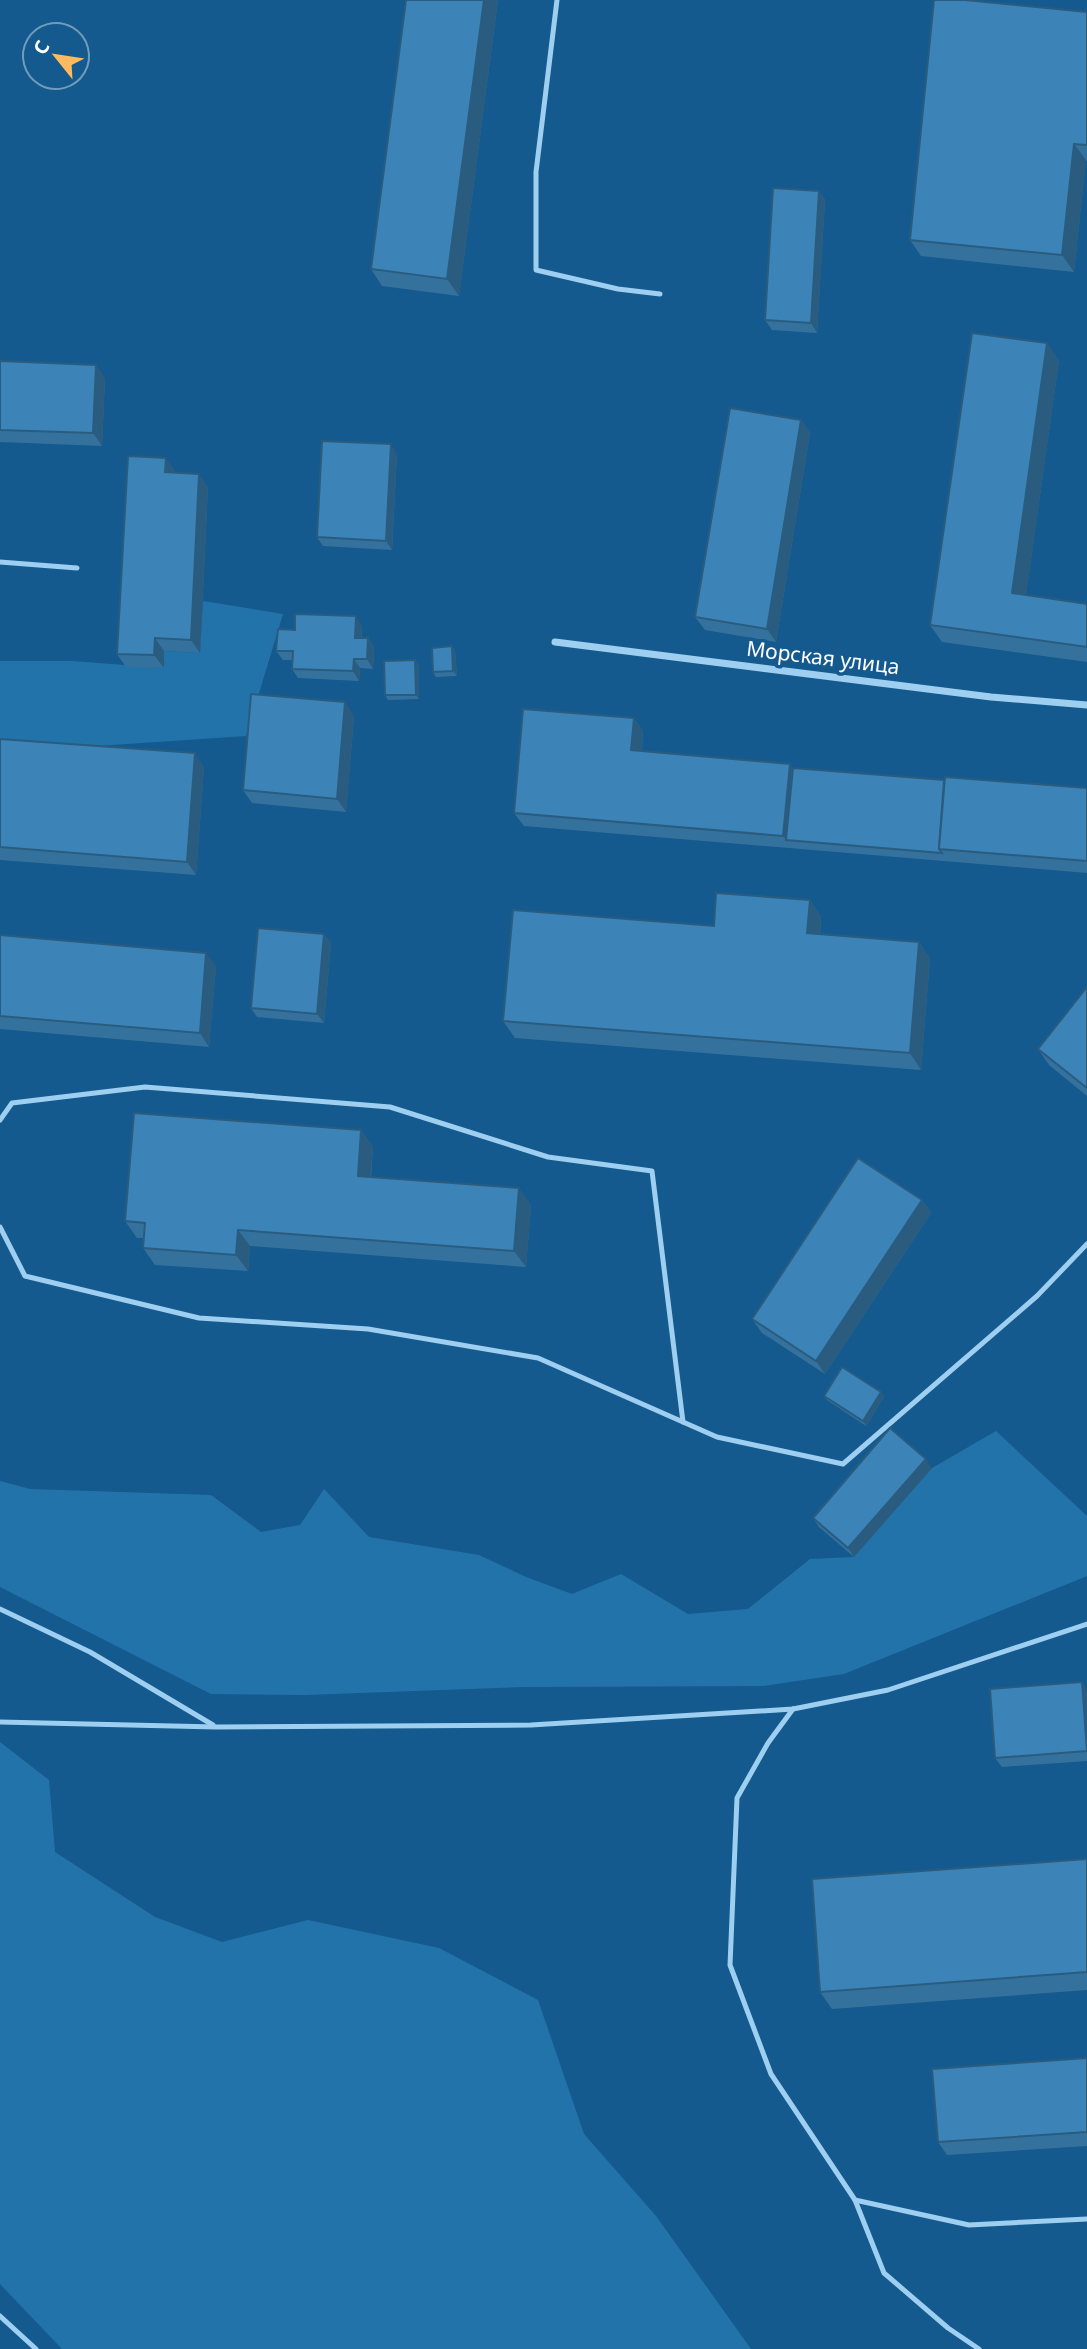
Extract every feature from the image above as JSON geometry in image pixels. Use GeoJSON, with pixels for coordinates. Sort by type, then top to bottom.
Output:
{"type":"FeatureCollection","features":[{"type":"Feature","properties":{"kind":"street","name":"Морская улица"},"geometry":{"type":"LineString","coordinates":[[555,642],[991,697],[1087,705]]}},
{"type":"Feature","properties":{"kind":"lane"},"geometry":{"type":"LineString","coordinates":[[557,0],[536,172],[536,270],[618,289],[660,294]]}},
{"type":"Feature","properties":{"kind":"lane"},"geometry":{"type":"LineString","coordinates":[[0,562],[77,568]]}},
{"type":"Feature","properties":{"kind":"lane"},"geometry":{"type":"LineString","coordinates":[[0,1120],[12,1103],[145,1087],[158,1088],[390,1107],[548,1157],[652,1171],[683,1422]]}},
{"type":"Feature","properties":{"kind":"lane"},"geometry":{"type":"LineString","coordinates":[[0,1227],[25,1276],[200,1318],[368,1329],[538,1358],[718,1437],[843,1464],[1037,1296],[1087,1244]]}},
{"type":"Feature","properties":{"kind":"lane"},"geometry":{"type":"LineString","coordinates":[[0,1609],[90,1652],[216,1727]]}},
{"type":"Feature","properties":{"kind":"lane"},"geometry":{"type":"LineString","coordinates":[[0,1722],[216,1727],[531,1725],[793,1709],[888,1690],[1087,1624]]}},
{"type":"Feature","properties":{"kind":"lane"},"geometry":{"type":"LineString","coordinates":[[793,1709],[768,1743],[737,1798],[730,1965],[771,2074],[855,2200],[884,2273],[948,2328],[979,2349]]}},
{"type":"Feature","properties":{"kind":"lane"},"geometry":{"type":"LineString","coordinates":[[855,2200],[970,2225],[1087,2219]]}},
{"type":"Feature","properties":{"kind":"lane"},"geometry":{"type":"LineString","coordinates":[[0,2316],[36,2349]]}},
{"type":"Feature","properties":{"kind":"shaded area"},"geometry":{"type":"Polygon","coordinates":[[[203,601],[283,614],[246,736],[67,748],[0,746],[0,661],[72,661],[163,668],[164,651],[200,653],[203,601]]]}},
{"type":"Feature","properties":{"kind":"shaded area"},"geometry":{"type":"Polygon","coordinates":[[[996,1431],[1087,1516],[1087,1576],[844,1674],[763,1686],[525,1687],[305,1695],[211,1694],[0,1587],[0,1481],[30,1489],[211,1495],[261,1532],[300,1525],[324,1489],[369,1537],[479,1555],[526,1577],[572,1594],[621,1574],[688,1614],[748,1609],[810,1559],[854,1557],[932,1468],[996,1431]]]}},
{"type":"Feature","properties":{"kind":"shaded area"},"geometry":{"type":"Polygon","coordinates":[[[0,1742],[49,1780],[55,1852],[155,1917],[222,1942],[308,1920],[439,1948],[538,2000],[584,2134],[656,2216],[751,2349],[62,2349],[0,2284],[0,1742]]]}},
{"type":"Feature","properties":{"kind":"building"},"geometry":{"type":"Polygon","coordinates":[[[406,0],[484,0],[447,279],[371,269],[406,0]]]}},
{"type":"Feature","properties":{"kind":"building"},"geometry":{"type":"Polygon","coordinates":[[[934,0],[965,0],[1087,12],[1087,145],[1074,144],[1062,255],[910,240],[934,0]]]}},
{"type":"Feature","properties":{"kind":"building"},"geometry":{"type":"Polygon","coordinates":[[[773,188],[819,191],[811,323],[765,320],[773,188]]]}},
{"type":"Feature","properties":{"kind":"building"},"geometry":{"type":"Polygon","coordinates":[[[972,333],[1047,343],[1012,593],[1087,604],[1087,647],[930,625],[972,333]]]}},
{"type":"Feature","properties":{"kind":"building"},"geometry":{"type":"Polygon","coordinates":[[[0,361],[96,365],[93,433],[0,430],[0,361]]]}},
{"type":"Feature","properties":{"kind":"building"},"geometry":{"type":"Polygon","coordinates":[[[730,408],[801,420],[767,629],[695,617],[730,408]]]}},
{"type":"Feature","properties":{"kind":"building"},"geometry":{"type":"Polygon","coordinates":[[[322,441],[391,444],[386,541],[317,537],[322,441]]]}},
{"type":"Feature","properties":{"kind":"building"},"geometry":{"type":"Polygon","coordinates":[[[128,456],[166,458],[165,472],[199,474],[191,640],[155,638],[154,655],[117,654],[128,456]]]}},
{"type":"Feature","properties":{"kind":"building"},"geometry":{"type":"Polygon","coordinates":[[[295,614],[356,616],[355,638],[368,638],[367,659],[354,659],[353,671],[292,669],[293,651],[276,651],[278,629],[295,630],[295,614]]]}},
{"type":"Feature","properties":{"kind":"building"},"geometry":{"type":"Polygon","coordinates":[[[452,646],[453,671],[433,672],[432,648],[452,646]]]}},
{"type":"Feature","properties":{"kind":"building"},"geometry":{"type":"Polygon","coordinates":[[[415,660],[416,695],[385,695],[384,661],[415,660]]]}},
{"type":"Feature","properties":{"kind":"building"},"geometry":{"type":"Polygon","coordinates":[[[251,694],[345,702],[337,799],[243,790],[251,694]]]}},
{"type":"Feature","properties":{"kind":"building"},"geometry":{"type":"Polygon","coordinates":[[[523,709],[634,718],[631,750],[790,764],[783,836],[514,813],[523,709]]]}},
{"type":"Feature","properties":{"kind":"building"},"geometry":{"type":"Polygon","coordinates":[[[0,739],[195,753],[187,862],[0,847],[0,739]]]}},
{"type":"Feature","properties":{"kind":"building"},"geometry":{"type":"Polygon","coordinates":[[[793,768],[944,780],[939,849],[942,853],[786,840],[793,768]]]}},
{"type":"Feature","properties":{"kind":"building"},"geometry":{"type":"Polygon","coordinates":[[[945,777],[1087,788],[1087,861],[939,849],[945,777]]]}},
{"type":"Feature","properties":{"kind":"building"},"geometry":{"type":"Polygon","coordinates":[[[716,893],[810,900],[807,933],[919,942],[910,1053],[503,1021],[513,910],[714,926],[716,893]]]}},
{"type":"Feature","properties":{"kind":"building"},"geometry":{"type":"Polygon","coordinates":[[[258,928],[324,934],[317,1014],[251,1008],[258,928]]]}},
{"type":"Feature","properties":{"kind":"building"},"geometry":{"type":"Polygon","coordinates":[[[0,935],[206,953],[200,1033],[0,1016],[0,935]]]}},
{"type":"Feature","properties":{"kind":"building"},"geometry":{"type":"Polygon","coordinates":[[[1087,987],[1087,1088],[1038,1049],[1087,987]]]}},
{"type":"Feature","properties":{"kind":"building"},"geometry":{"type":"Polygon","coordinates":[[[134,1113],[361,1130],[358,1176],[519,1188],[514,1251],[238,1230],[236,1255],[143,1248],[145,1223],[125,1221],[134,1113]]]}},
{"type":"Feature","properties":{"kind":"building"},"geometry":{"type":"Polygon","coordinates":[[[858,1158],[922,1200],[816,1361],[752,1319],[858,1158]]]}},
{"type":"Feature","properties":{"kind":"building"},"geometry":{"type":"Polygon","coordinates":[[[842,1367],[881,1392],[863,1421],[824,1396],[842,1367]]]}},
{"type":"Feature","properties":{"kind":"building"},"geometry":{"type":"Polygon","coordinates":[[[890,1428],[926,1459],[848,1548],[813,1518],[890,1428]]]}},
{"type":"Feature","properties":{"kind":"building"},"geometry":{"type":"Polygon","coordinates":[[[1082,1682],[1087,1751],[995,1758],[990,1689],[1082,1682]]]}},
{"type":"Feature","properties":{"kind":"building"},"geometry":{"type":"Polygon","coordinates":[[[1087,1859],[1087,1972],[820,1992],[812,1879],[1087,1859]]]}},
{"type":"Feature","properties":{"kind":"building"},"geometry":{"type":"Polygon","coordinates":[[[1087,2058],[1087,2132],[938,2142],[932,2069],[1087,2058]]]}}]}
